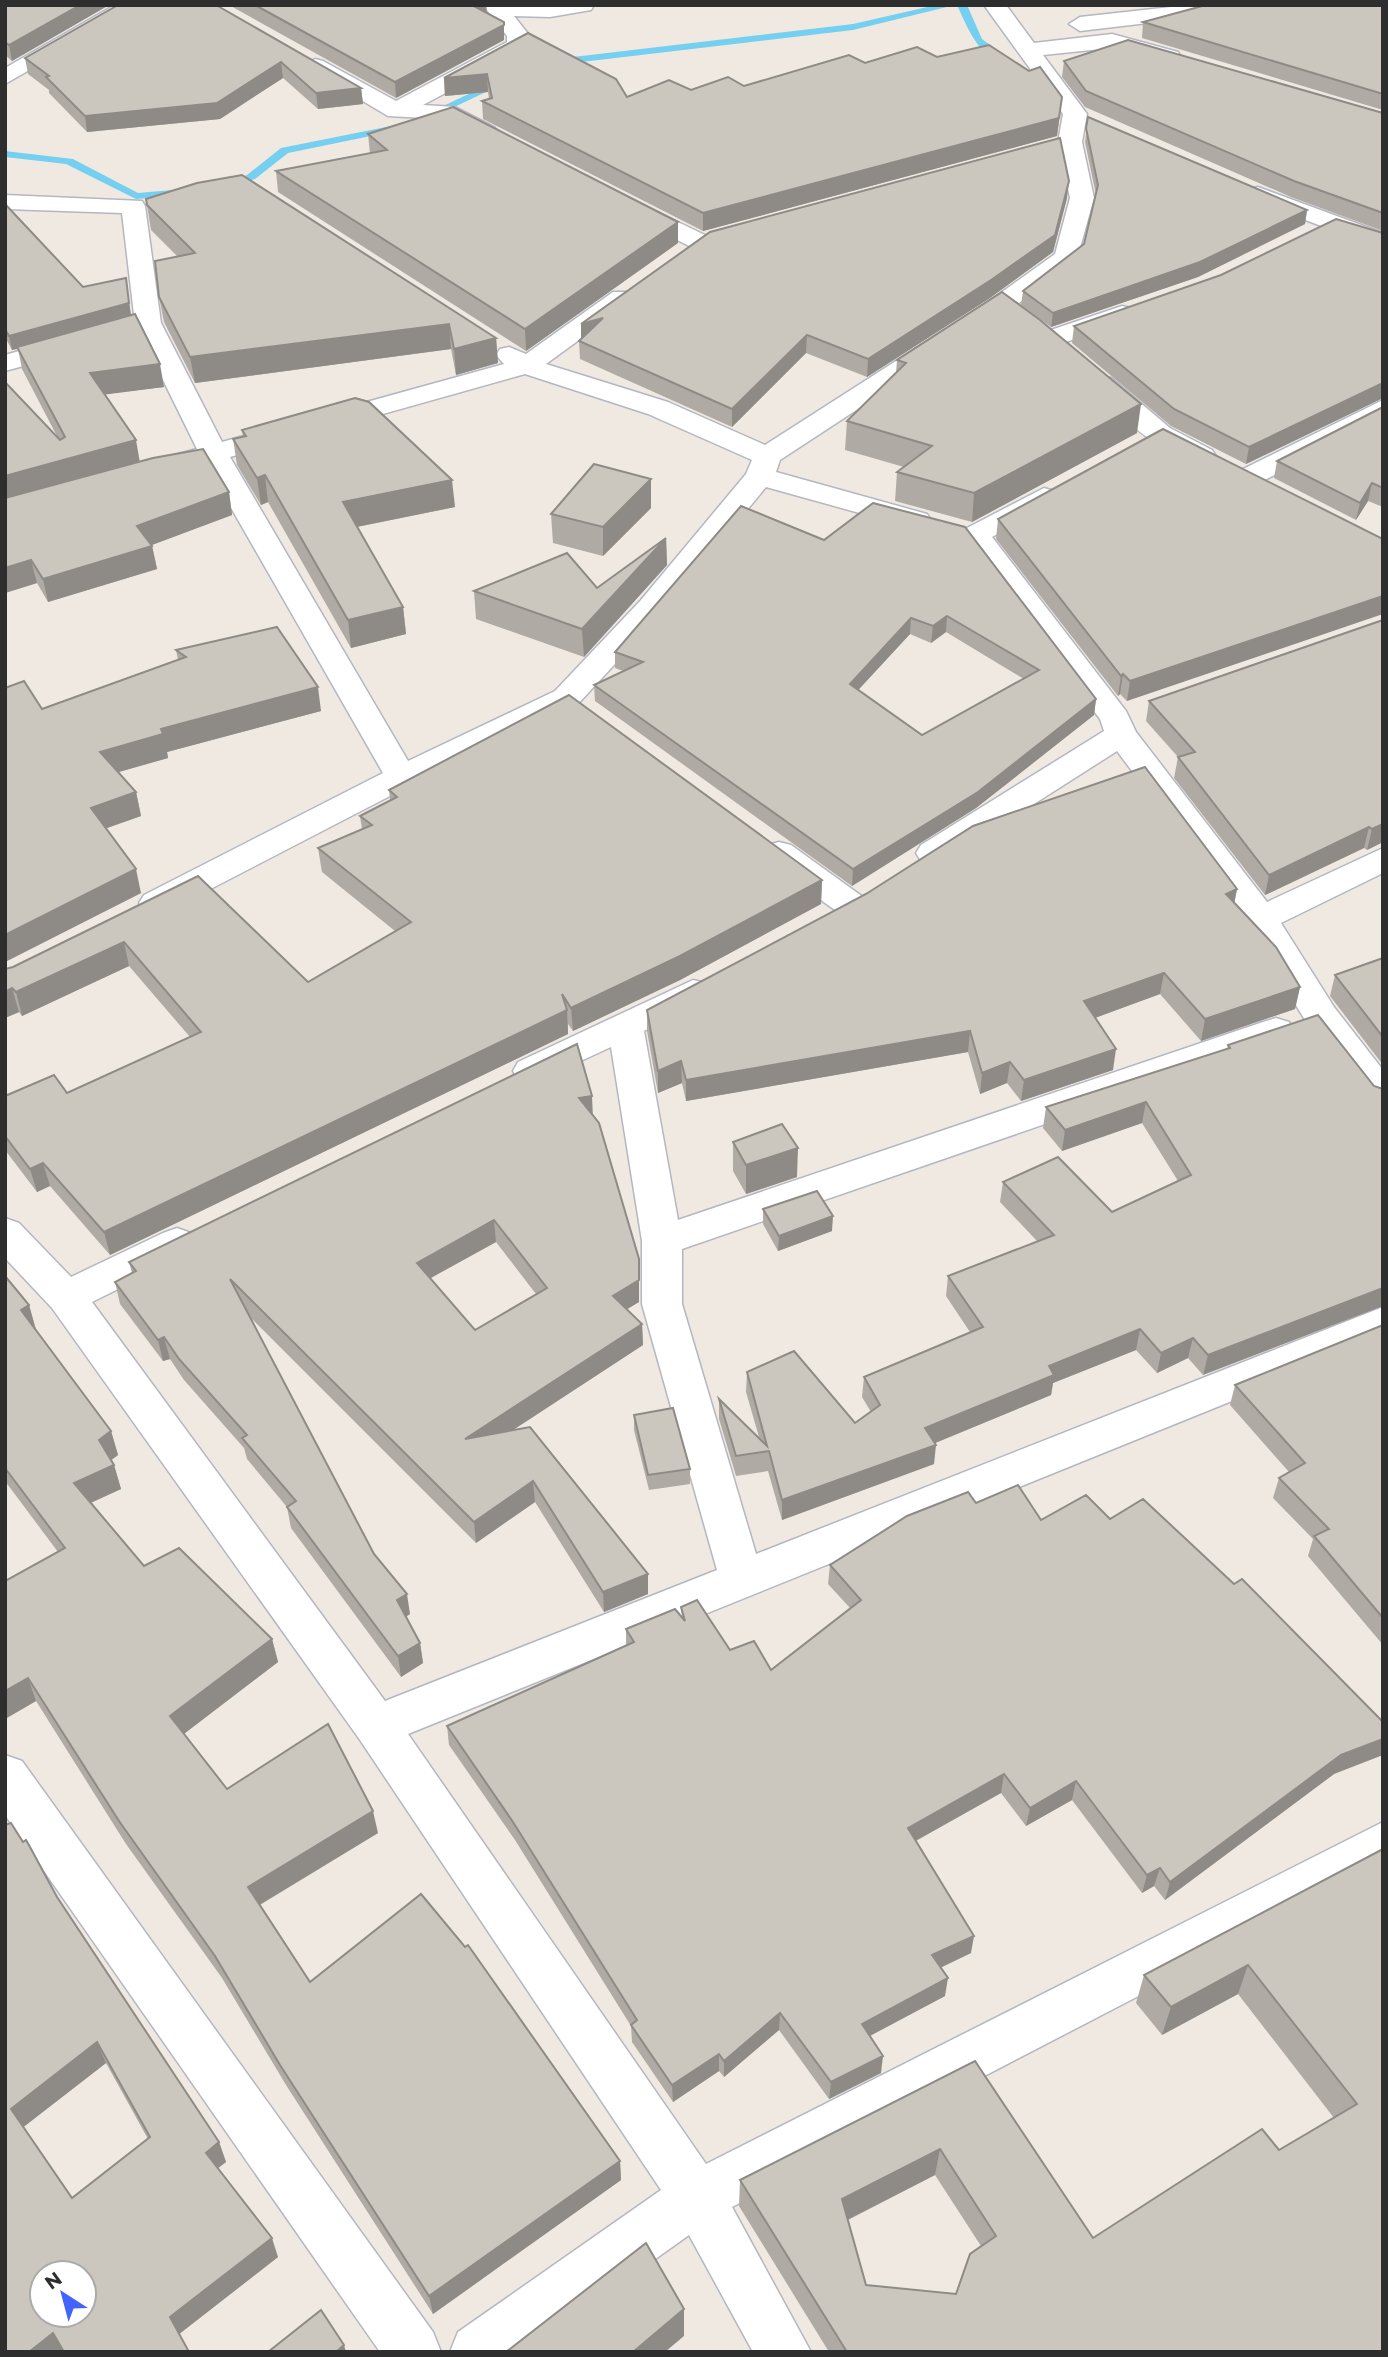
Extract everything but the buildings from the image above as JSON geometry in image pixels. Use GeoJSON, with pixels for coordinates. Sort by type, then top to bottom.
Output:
{"type":"FeatureCollection","features":[{"type":"Feature","properties":{"kind":"street"},"geometry":{"type":"LineString","coordinates":[[5,77],[131,5]]}},
{"type":"Feature","properties":{"kind":"street"},"geometry":{"type":"LineString","coordinates":[[495,7],[551,11],[583,5]]}},
{"type":"Feature","properties":{"kind":"street"},"geometry":{"type":"LineString","coordinates":[[1011,26],[1249,5]]}},
{"type":"Feature","properties":{"kind":"street"},"geometry":{"type":"LineString","coordinates":[[396,111],[461,73],[518,45],[518,35],[495,7]]}},
{"type":"Feature","properties":{"kind":"street"},"geometry":{"type":"LineString","coordinates":[[1011,26],[1112,41],[1190,63]]}},
{"type":"Feature","properties":{"kind":"street"},"geometry":{"type":"LineString","coordinates":[[1011,26],[1072,132],[1082,198],[1067,257],[1040,335]]}},
{"type":"Feature","properties":{"kind":"street"},"geometry":{"type":"LineString","coordinates":[[302,58],[396,111],[447,112],[507,143]]}},
{"type":"Feature","properties":{"kind":"street"},"geometry":{"type":"LineString","coordinates":[[1233,183],[1383,242]]}},
{"type":"Feature","properties":{"kind":"street"},"geometry":{"type":"LineString","coordinates":[[603,192],[700,242]]}},
{"type":"Feature","properties":{"kind":"street"},"geometry":{"type":"LineString","coordinates":[[5,202],[146,204],[135,326],[213,452],[401,777]]}},
{"type":"Feature","properties":{"kind":"street"},"geometry":{"type":"LineString","coordinates":[[1307,235],[1332,223]]}},
{"type":"Feature","properties":{"kind":"street"},"geometry":{"type":"LineString","coordinates":[[678,257],[700,242],[727,234]]}},
{"type":"Feature","properties":{"kind":"street"},"geometry":{"type":"LineString","coordinates":[[135,475],[526,366],[645,281]]}},
{"type":"Feature","properties":{"kind":"street"},"geometry":{"type":"LineString","coordinates":[[129,917],[401,777],[577,706],[763,466],[1040,335],[1146,306]]}},
{"type":"Feature","properties":{"kind":"street"},"geometry":{"type":"LineString","coordinates":[[1040,335],[1148,440],[1245,479],[1279,496]]}},
{"type":"Feature","properties":{"kind":"street"},"geometry":{"type":"LineString","coordinates":[[5,363],[96,337]]}},
{"type":"Feature","properties":{"kind":"street"},"geometry":{"type":"LineString","coordinates":[[491,344],[526,366],[658,408],[763,466],[954,530],[1126,720],[1262,919],[1321,1016],[1383,1097]]}},
{"type":"Feature","properties":{"kind":"street"},"geometry":{"type":"LineString","coordinates":[[1245,479],[1383,408]]}},
{"type":"Feature","properties":{"kind":"street"},"geometry":{"type":"LineString","coordinates":[[954,530],[1067,484]]}},
{"type":"Feature","properties":{"kind":"street"},"geometry":{"type":"LineString","coordinates":[[910,867],[1126,720]]}},
{"type":"Feature","properties":{"kind":"street"},"geometry":{"type":"LineString","coordinates":[[752,833],[863,897],[815,925]]}},
{"type":"Feature","properties":{"kind":"street"},"geometry":{"type":"LineString","coordinates":[[1262,919],[1383,859]]}},
{"type":"Feature","properties":{"kind":"street"},"geometry":{"type":"LineString","coordinates":[[501,1086],[718,978]]}},
{"type":"Feature","properties":{"kind":"street"},"geometry":{"type":"LineString","coordinates":[[662,1241],[1321,1016]]}},
{"type":"Feature","properties":{"kind":"street"},"geometry":{"type":"LineString","coordinates":[[625,1025],[662,1241],[662,1304],[741,1578]]}},
{"type":"Feature","properties":{"kind":"street"},"geometry":{"type":"LineString","coordinates":[[66,1297],[203,1230]]}},
{"type":"Feature","properties":{"kind":"street"},"geometry":{"type":"LineString","coordinates":[[7,1240],[66,1297],[376,1726],[697,2197],[783,2352]]}},
{"type":"Feature","properties":{"kind":"street"},"geometry":{"type":"LineString","coordinates":[[376,1726],[1383,1323]]}},
{"type":"Feature","properties":{"kind":"street"},"geometry":{"type":"LineString","coordinates":[[5,1776],[413,2352]]}},
{"type":"Feature","properties":{"kind":"street"},"geometry":{"type":"LineString","coordinates":[[478,2352],[697,2197],[1383,1844]]}},
{"type":"Feature","properties":{"kind":"waterway"},"geometry":{"type":"LineString","coordinates":[[556,62],[853,27],[950,5]]}},
{"type":"Feature","properties":{"kind":"waterway"},"geometry":{"type":"LineString","coordinates":[[962,5],[978,41],[1003,60]]}},
{"type":"Feature","properties":{"kind":"waterway"},"geometry":{"type":"LineString","coordinates":[[427,116],[500,83]]}},
{"type":"Feature","properties":{"kind":"waterway"},"geometry":{"type":"LineString","coordinates":[[225,185],[251,177],[285,150],[391,129]]}},
{"type":"Feature","properties":{"kind":"waterway"},"geometry":{"type":"LineString","coordinates":[[5,154],[69,161],[136,196],[184,192]]}}]}
